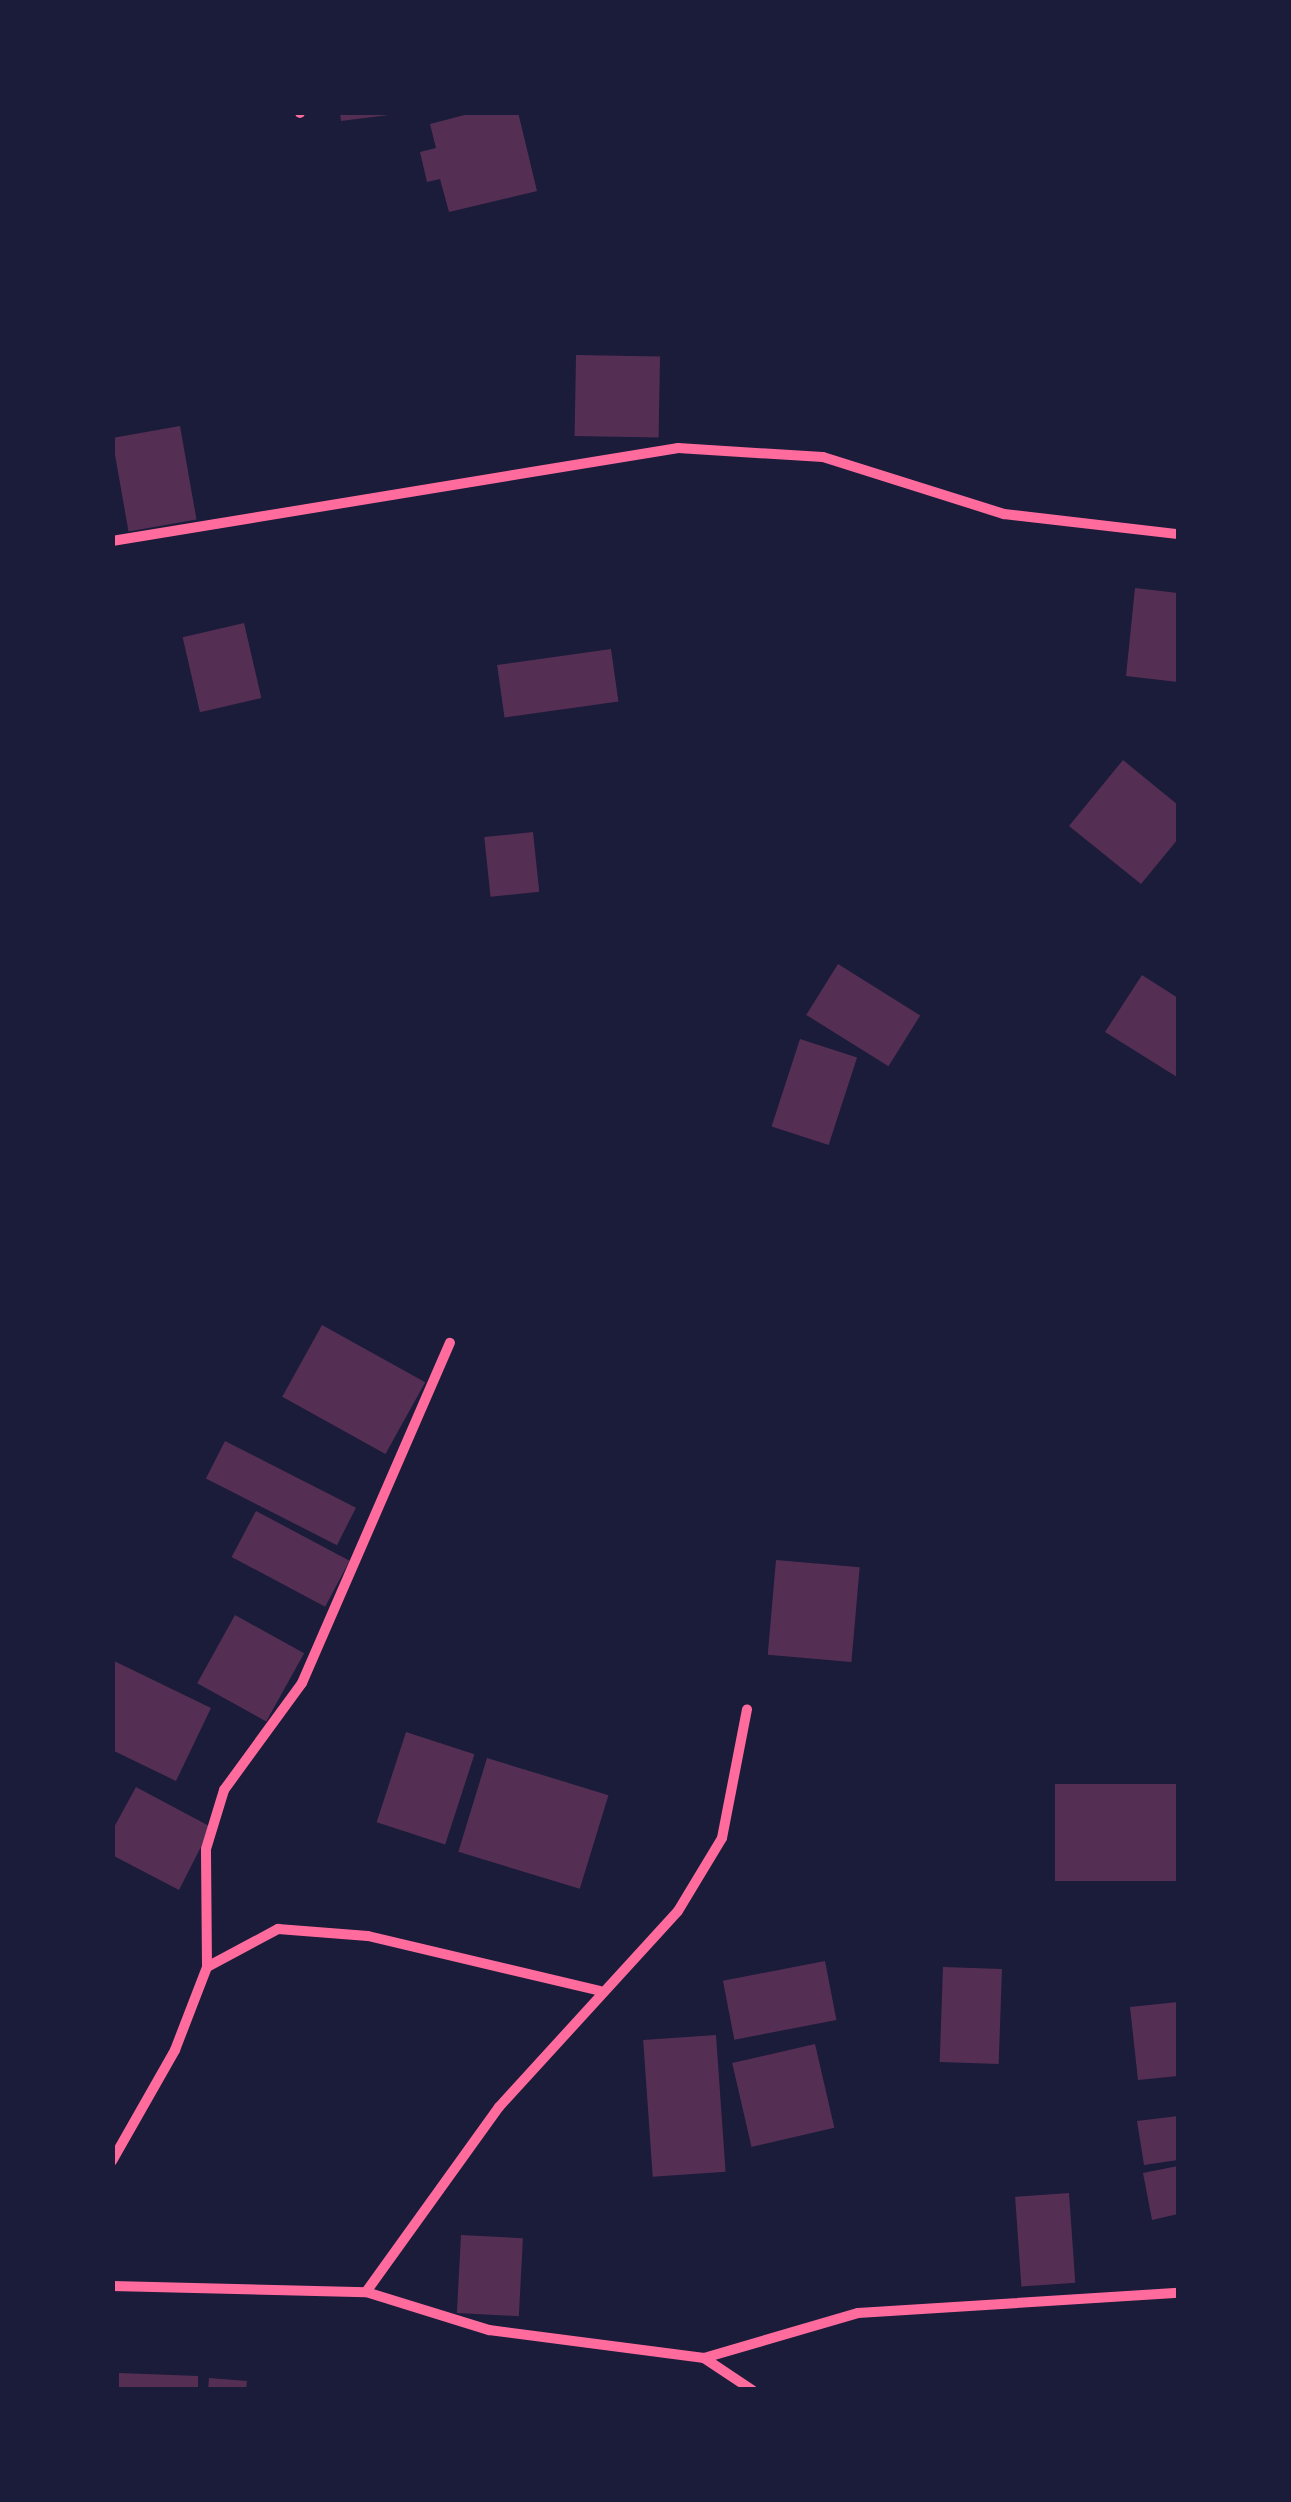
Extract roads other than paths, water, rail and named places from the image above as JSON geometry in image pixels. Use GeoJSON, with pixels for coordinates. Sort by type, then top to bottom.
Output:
{"type":"FeatureCollection","features":[{"type":"Feature","properties":{"kind":"street"},"geometry":{"type":"LineString","coordinates":[[112,541],[678,448],[823,457],[1004,514],[1178,534]]}},
{"type":"Feature","properties":{"kind":"street"},"geometry":{"type":"LineString","coordinates":[[112,2161],[175,2050],[208,1967],[206,1849],[224,1790],[302,1683],[450,1343]]}},
{"type":"Feature","properties":{"kind":"street"},"geometry":{"type":"LineString","coordinates":[[366,2292],[499,2107],[600,1991],[678,1912],[722,1838],[747,1709]]}},
{"type":"Feature","properties":{"kind":"street"},"geometry":{"type":"LineString","coordinates":[[208,1967],[278,1929],[368,1936],[600,1991]]}},
{"type":"Feature","properties":{"kind":"street"},"geometry":{"type":"LineString","coordinates":[[112,2286],[366,2292],[489,2330],[704,2358],[858,2313],[1178,2294]]}},
{"type":"Feature","properties":{"kind":"street"},"geometry":{"type":"LineString","coordinates":[[704,2358],[752,2390]]}}]}
